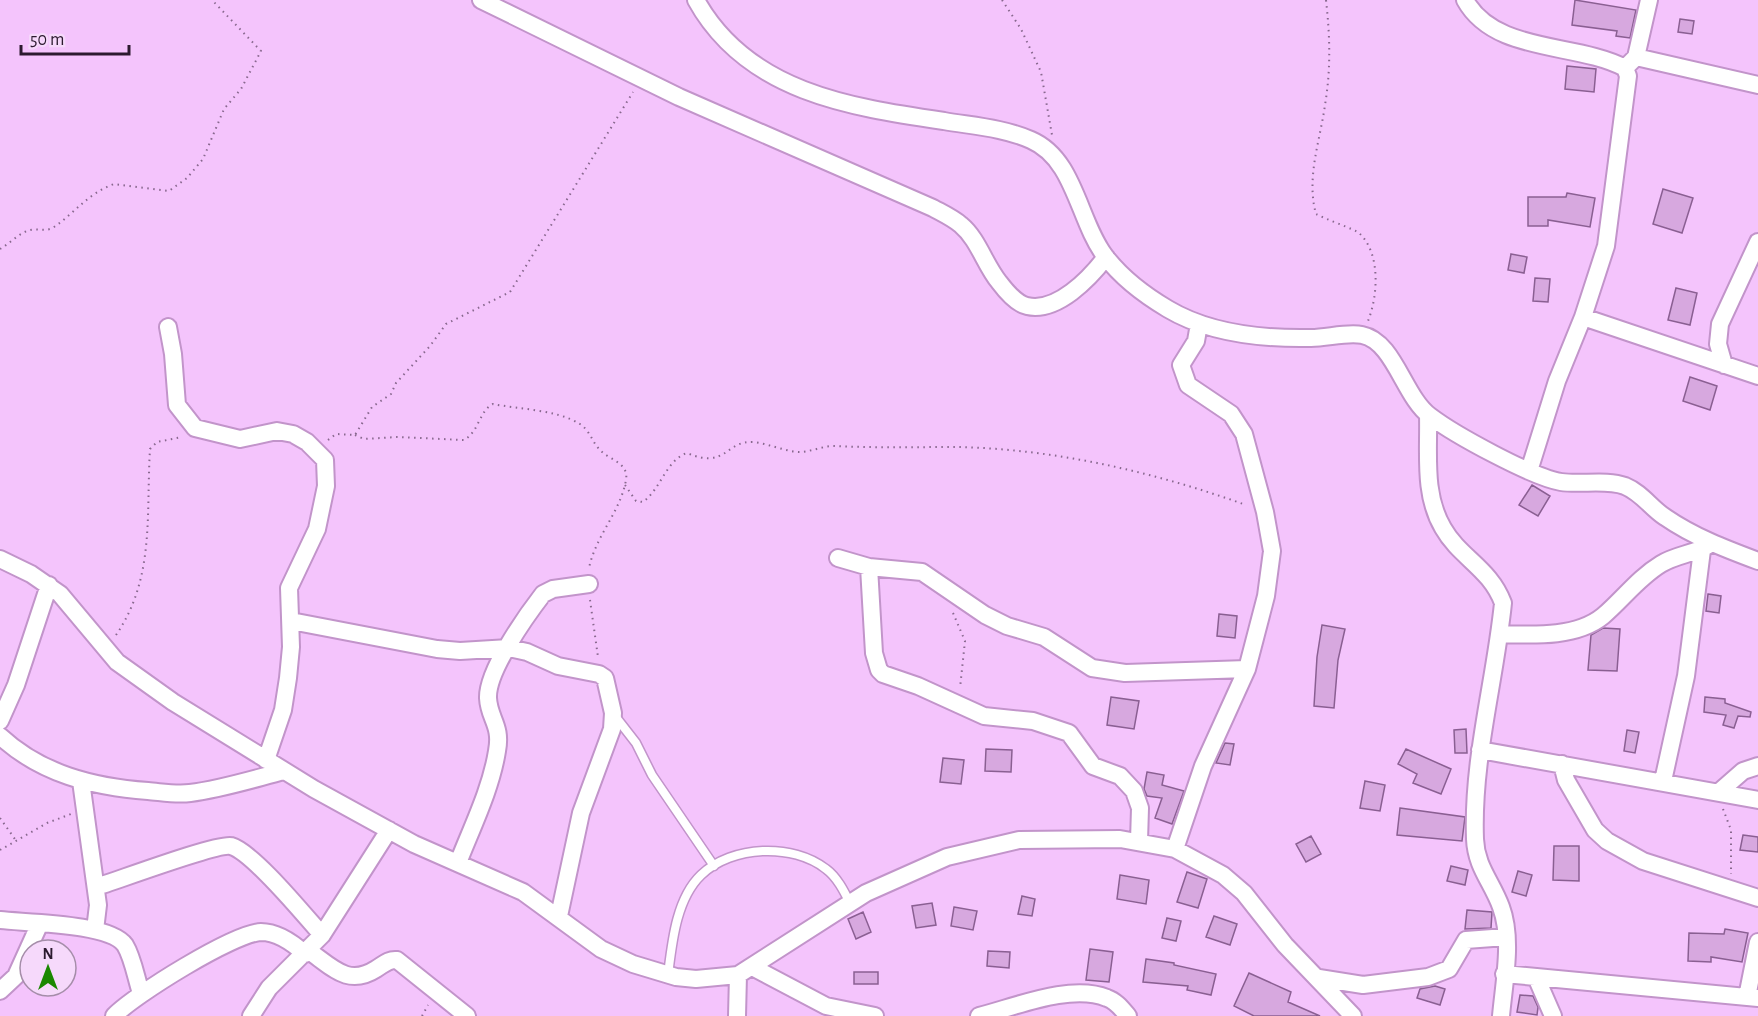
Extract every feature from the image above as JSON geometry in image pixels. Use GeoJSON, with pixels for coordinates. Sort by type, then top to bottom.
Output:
{"type":"FeatureCollection","features":[{"type":"Feature","properties":{"kind":"street"},"geometry":{"type":"LineString","coordinates":[[481,0],[641,79],[933,208],[961,225],[999,283],[1028,306],[1047,304],[1062,299],[1093,273],[1106,257]]}},
{"type":"Feature","properties":{"kind":"street"},"geometry":{"type":"LineString","coordinates":[[696,0],[710,25],[734,50],[801,90],[876,112],[1018,134],[1035,141],[1055,156],[1062,167],[1090,232],[1106,257],[1147,294],[1173,312],[1199,324],[1275,338],[1363,335],[1382,345],[1406,388],[1428,415],[1529,471],[1558,481],[1625,487],[1645,498],[1664,516],[1707,547],[1758,561]]}},
{"type":"Feature","properties":{"kind":"street"},"geometry":{"type":"LineString","coordinates":[[1465,0],[1475,17],[1490,27],[1526,41],[1610,60],[1758,85]]}},
{"type":"Feature","properties":{"kind":"street"},"geometry":{"type":"LineString","coordinates":[[1529,471],[1557,381],[1583,317],[1610,229],[1630,62],[1649,0]]}},
{"type":"Feature","properties":{"kind":"street"},"geometry":{"type":"LineString","coordinates":[[1724,365],[1718,344],[1720,324],[1758,242]]}},
{"type":"Feature","properties":{"kind":"street"},"geometry":{"type":"LineString","coordinates":[[1583,317],[1758,376]]}},
{"type":"Feature","properties":{"kind":"street"},"geometry":{"type":"LineString","coordinates":[[1175,849],[1203,766],[1247,669],[1266,596],[1272,551],[1265,512],[1244,434],[1231,414],[1206,399],[1188,385],[1184,378],[1181,365],[1196,340],[1199,324]]}},
{"type":"Feature","properties":{"kind":"street"},"geometry":{"type":"LineString","coordinates":[[168,327],[173,354],[177,405],[195,428],[240,439],[277,431],[293,434],[307,442],[325,460],[326,486],[317,529],[289,588],[291,621],[288,678],[283,710],[266,760]]}},
{"type":"Feature","properties":{"kind":"street"},"geometry":{"type":"LineString","coordinates":[[1428,415],[1428,477],[1434,506],[1444,529],[1497,586],[1503,603],[1500,634],[1480,750],[1474,838],[1477,858],[1501,905],[1506,937],[1501,1016]]}},
{"type":"Feature","properties":{"kind":"street"},"geometry":{"type":"LineString","coordinates":[[1500,634],[1558,633],[1592,623],[1615,605],[1640,578],[1656,567],[1707,547]]}},
{"type":"Feature","properties":{"kind":"street"},"geometry":{"type":"LineString","coordinates":[[1664,781],[1686,676],[1707,547]]}},
{"type":"Feature","properties":{"kind":"street"},"geometry":{"type":"LineString","coordinates":[[838,558],[869,567],[922,572],[985,615],[1007,626],[1044,637],[1092,668],[1125,673],[1247,669]]}},
{"type":"Feature","properties":{"kind":"street"},"geometry":{"type":"LineString","coordinates":[[0,559],[49,585],[74,609],[117,662],[164,696],[284,771],[390,830],[523,892],[559,916],[587,939],[619,959],[668,975],[710,980],[738,975],[754,968],[850,903],[891,880],[947,857],[1000,843],[1083,838],[1139,841],[1175,849],[1223,874],[1244,893],[1285,945],[1353,1016]]}},
{"type":"Feature","properties":{"kind":"street"},"geometry":{"type":"LineString","coordinates":[[869,567],[874,653],[879,670],[984,716],[1033,721],[1070,733],[1093,766],[1120,776],[1134,791],[1140,808],[1139,841]]}},
{"type":"Feature","properties":{"kind":"street"},"geometry":{"type":"LineString","coordinates":[[458,863],[482,802],[497,754],[500,734],[488,695],[495,671],[543,594],[553,589],[589,584]]}},
{"type":"Feature","properties":{"kind":"street"},"geometry":{"type":"LineString","coordinates":[[0,721],[16,685],[49,585]]}},
{"type":"Feature","properties":{"kind":"street"},"geometry":{"type":"LineString","coordinates":[[291,621],[437,649],[460,651],[509,648],[527,652],[558,666],[599,674],[607,683],[613,713],[612,729],[581,813],[559,916]]}},
{"type":"Feature","properties":{"kind":"street"},"geometry":{"type":"LineString","coordinates":[[0,736],[16,751],[36,763],[81,781],[125,789],[186,794],[284,771]]}},
{"type":"Feature","properties":{"kind":"street"},"geometry":{"type":"LineString","coordinates":[[1480,750],[1664,781],[1758,800]]}},
{"type":"Feature","properties":{"kind":"street"},"geometry":{"type":"LineString","coordinates":[[1562,764],[1566,780],[1595,830],[1607,842],[1643,861],[1758,898]]}},
{"type":"Feature","properties":{"kind":"street"},"geometry":{"type":"LineString","coordinates":[[1716,792],[1739,774],[1758,766]]}},
{"type":"Feature","properties":{"kind":"street"},"geometry":{"type":"LineString","coordinates":[[81,781],[98,905],[95,930]]}},
{"type":"Feature","properties":{"kind":"street"},"geometry":{"type":"LineString","coordinates":[[257,1014],[268,988],[307,953],[322,935],[390,830]]}},
{"type":"Feature","properties":{"kind":"street"},"geometry":{"type":"LineString","coordinates":[[96,887],[210,848],[230,846],[250,859],[322,935]]}},
{"type":"Feature","properties":{"kind":"street"},"geometry":{"type":"LineString","coordinates":[[0,920],[95,930],[124,943],[141,993]]}},
{"type":"Feature","properties":{"kind":"street"},"geometry":{"type":"LineString","coordinates":[[0,991],[16,976],[40,923]]}},
{"type":"Feature","properties":{"kind":"street"},"geometry":{"type":"LineString","coordinates":[[114,1016],[141,993],[216,951],[260,932],[281,937],[350,977],[365,976],[387,962],[397,960],[467,1016]]}},
{"type":"Feature","properties":{"kind":"street"},"geometry":{"type":"LineString","coordinates":[[1319,978],[1363,985],[1428,977],[1449,969],[1466,940],[1506,937]]}},
{"type":"Feature","properties":{"kind":"street"},"geometry":{"type":"LineString","coordinates":[[1504,974],[1753,998],[1758,942]]}},
{"type":"Feature","properties":{"kind":"street"},"geometry":{"type":"LineString","coordinates":[[754,968],[818,1009],[874,1016]]}},
{"type":"Feature","properties":{"kind":"street"},"geometry":{"type":"LineString","coordinates":[[737,1016],[738,975]]}},
{"type":"Feature","properties":{"kind":"street"},"geometry":{"type":"LineString","coordinates":[[1536,977],[1553,1016]]}},
{"type":"Feature","properties":{"kind":"street"},"geometry":{"type":"LineString","coordinates":[[979,1016],[1030,1001],[1076,994],[1107,998],[1128,1016]]}},
{"type":"Feature","properties":{"kind":"lane"},"geometry":{"type":"LineString","coordinates":[[613,713],[636,743],[652,775],[714,866]]}},
{"type":"Feature","properties":{"kind":"lane"},"geometry":{"type":"LineString","coordinates":[[668,975],[673,942],[689,891],[701,875],[739,854],[785,853],[809,859],[827,870],[843,888],[850,903]]}},
{"type":"Feature","properties":{"kind":"path"},"geometry":{"type":"LineString","coordinates":[[0,249],[28,231],[47,230],[54,227],[86,197],[107,187],[121,185],[169,191],[187,178],[203,159],[224,109],[241,89],[261,51],[212,0]]}},
{"type":"Feature","properties":{"kind":"path"},"geometry":{"type":"LineString","coordinates":[[1002,0],[1021,29],[1041,72],[1055,156]]}},
{"type":"Feature","properties":{"kind":"path"},"geometry":{"type":"LineString","coordinates":[[1326,0],[1331,51],[1326,105],[1314,158],[1312,199],[1316,214],[1332,224],[1358,231],[1371,248],[1376,303],[1363,335]]}},
{"type":"Feature","properties":{"kind":"path"},"geometry":{"type":"LineString","coordinates":[[356,435],[372,407],[391,394],[396,383],[430,346],[446,324],[500,298],[514,287],[641,79]]}},
{"type":"Feature","properties":{"kind":"path"},"geometry":{"type":"LineString","coordinates":[[325,460],[331,435],[356,435],[364,439],[397,437],[464,440],[470,437],[486,409],[493,404],[540,412],[578,422],[600,451],[624,468],[627,476],[614,517],[598,539],[588,567],[599,674]]}},
{"type":"Feature","properties":{"kind":"path"},"geometry":{"type":"LineString","coordinates":[[106,650],[132,606],[142,579],[148,523],[150,449],[157,442],[182,437],[195,428]]}},
{"type":"Feature","properties":{"kind":"path"},"geometry":{"type":"LineString","coordinates":[[625,485],[636,501],[643,502],[654,493],[672,463],[681,455],[687,453],[700,459],[718,458],[738,446],[752,442],[795,452],[832,446],[992,449],[1065,459],[1166,478],[1265,512]]}},
{"type":"Feature","properties":{"kind":"path"},"geometry":{"type":"LineString","coordinates":[[952,592],[954,621],[965,640],[963,679],[952,703]]}},
{"type":"Feature","properties":{"kind":"path"},"geometry":{"type":"LineString","coordinates":[[1716,792],[1731,830],[1731,874],[1724,888]]}},
{"type":"Feature","properties":{"kind":"path"},"geometry":{"type":"LineString","coordinates":[[0,850],[47,823],[86,811]]}},
{"type":"Feature","properties":{"kind":"path"},"geometry":{"type":"LineString","coordinates":[[0,818],[16,842]]}},
{"type":"Feature","properties":{"kind":"building"},"geometry":{"type":"Polygon","coordinates":[[[1575,0],[1636,10],[1630,38],[1616,36],[1617,31],[1572,25],[1575,0]]]}},
{"type":"Feature","properties":{"kind":"building"},"geometry":{"type":"Polygon","coordinates":[[[1680,19],[1694,21],[1692,34],[1678,32],[1680,19]]]}},
{"type":"Feature","properties":{"kind":"building"},"geometry":{"type":"Polygon","coordinates":[[[1567,66],[1596,69],[1594,92],[1565,89],[1567,66]]]}},
{"type":"Feature","properties":{"kind":"building"},"geometry":{"type":"Polygon","coordinates":[[[1663,189],[1693,198],[1682,233],[1653,224],[1663,189]]]}},
{"type":"Feature","properties":{"kind":"building"},"geometry":{"type":"Polygon","coordinates":[[[1567,193],[1595,198],[1590,227],[1548,220],[1548,226],[1528,226],[1528,197],[1566,197],[1567,193]]]}},
{"type":"Feature","properties":{"kind":"building"},"geometry":{"type":"Polygon","coordinates":[[[1511,254],[1527,257],[1524,273],[1508,270],[1511,254]]]}},
{"type":"Feature","properties":{"kind":"building"},"geometry":{"type":"Polygon","coordinates":[[[1535,278],[1550,279],[1548,302],[1533,301],[1535,278]]]}},
{"type":"Feature","properties":{"kind":"building"},"geometry":{"type":"Polygon","coordinates":[[[1676,288],[1697,293],[1690,325],[1668,320],[1676,288]]]}},
{"type":"Feature","properties":{"kind":"building"},"geometry":{"type":"Polygon","coordinates":[[[1690,377],[1717,386],[1710,410],[1683,401],[1690,377]]]}},
{"type":"Feature","properties":{"kind":"building"},"geometry":{"type":"Polygon","coordinates":[[[1532,485],[1550,496],[1538,516],[1519,505],[1532,485]]]}},
{"type":"Feature","properties":{"kind":"building"},"geometry":{"type":"Polygon","coordinates":[[[1708,594],[1721,596],[1719,613],[1706,611],[1708,594]]]}},
{"type":"Feature","properties":{"kind":"building"},"geometry":{"type":"Polygon","coordinates":[[[1219,614],[1237,616],[1235,638],[1217,636],[1219,614]]]}},
{"type":"Feature","properties":{"kind":"building"},"geometry":{"type":"Polygon","coordinates":[[[1322,625],[1345,629],[1338,660],[1334,708],[1314,706],[1317,657],[1322,625]]]}},
{"type":"Feature","properties":{"kind":"building"},"geometry":{"type":"Polygon","coordinates":[[[1603,628],[1620,629],[1617,671],[1588,670],[1591,635],[1603,628]]]}},
{"type":"Feature","properties":{"kind":"building"},"geometry":{"type":"Polygon","coordinates":[[[1111,697],[1139,701],[1134,729],[1107,725],[1111,697]]]}},
{"type":"Feature","properties":{"kind":"building"},"geometry":{"type":"Polygon","coordinates":[[[1705,697],[1725,699],[1725,703],[1751,712],[1750,717],[1738,716],[1734,728],[1723,725],[1726,715],[1704,712],[1705,697]]]}},
{"type":"Feature","properties":{"kind":"building"},"geometry":{"type":"Polygon","coordinates":[[[1466,729],[1467,753],[1455,753],[1454,730],[1466,729]]]}},
{"type":"Feature","properties":{"kind":"building"},"geometry":{"type":"Polygon","coordinates":[[[1627,730],[1639,732],[1635,753],[1624,751],[1627,730]]]}},
{"type":"Feature","properties":{"kind":"building"},"geometry":{"type":"Polygon","coordinates":[[[1225,743],[1234,744],[1230,765],[1216,763],[1225,743]]]}},
{"type":"Feature","properties":{"kind":"building"},"geometry":{"type":"Polygon","coordinates":[[[986,749],[1012,750],[1011,772],[985,771],[986,749]]]}},
{"type":"Feature","properties":{"kind":"building"},"geometry":{"type":"Polygon","coordinates":[[[1406,749],[1451,769],[1441,794],[1413,783],[1417,774],[1398,764],[1406,749]]]}},
{"type":"Feature","properties":{"kind":"building"},"geometry":{"type":"Polygon","coordinates":[[[943,758],[964,760],[961,784],[940,782],[943,758]]]}},
{"type":"Feature","properties":{"kind":"building"},"geometry":{"type":"Polygon","coordinates":[[[1147,772],[1164,775],[1162,785],[1184,791],[1172,824],[1155,818],[1162,798],[1147,796],[1144,789],[1147,772]]]}},
{"type":"Feature","properties":{"kind":"building"},"geometry":{"type":"Polygon","coordinates":[[[1365,781],[1385,785],[1380,811],[1360,808],[1365,781]]]}},
{"type":"Feature","properties":{"kind":"building"},"geometry":{"type":"Polygon","coordinates":[[[1400,808],[1465,817],[1462,841],[1397,835],[1400,808]]]}},
{"type":"Feature","properties":{"kind":"building"},"geometry":{"type":"Polygon","coordinates":[[[1743,835],[1758,837],[1758,852],[1740,850],[1743,835]]]}},
{"type":"Feature","properties":{"kind":"building"},"geometry":{"type":"Polygon","coordinates":[[[1311,836],[1321,854],[1306,862],[1296,844],[1311,836]]]}},
{"type":"Feature","properties":{"kind":"building"},"geometry":{"type":"Polygon","coordinates":[[[1554,846],[1579,846],[1579,881],[1553,880],[1554,846]]]}},
{"type":"Feature","properties":{"kind":"building"},"geometry":{"type":"Polygon","coordinates":[[[1451,866],[1468,870],[1465,885],[1447,881],[1451,866]]]}},
{"type":"Feature","properties":{"kind":"building"},"geometry":{"type":"Polygon","coordinates":[[[1518,871],[1532,875],[1526,896],[1512,892],[1518,871]]]}},
{"type":"Feature","properties":{"kind":"building"},"geometry":{"type":"Polygon","coordinates":[[[1187,872],[1207,879],[1198,908],[1177,902],[1187,872]]]}},
{"type":"Feature","properties":{"kind":"building"},"geometry":{"type":"Polygon","coordinates":[[[1120,875],[1149,880],[1146,904],[1117,899],[1120,875]]]}},
{"type":"Feature","properties":{"kind":"building"},"geometry":{"type":"Polygon","coordinates":[[[1022,896],[1035,899],[1032,916],[1018,914],[1022,896]]]}},
{"type":"Feature","properties":{"kind":"building"},"geometry":{"type":"Polygon","coordinates":[[[932,903],[936,925],[916,928],[912,906],[932,903]]]}},
{"type":"Feature","properties":{"kind":"building"},"geometry":{"type":"Polygon","coordinates":[[[954,907],[977,911],[973,930],[951,926],[954,907]]]}},
{"type":"Feature","properties":{"kind":"building"},"geometry":{"type":"Polygon","coordinates":[[[1467,910],[1492,912],[1491,928],[1465,929],[1467,910]]]}},
{"type":"Feature","properties":{"kind":"building"},"geometry":{"type":"Polygon","coordinates":[[[863,912],[871,932],[856,939],[848,919],[863,912]]]}},
{"type":"Feature","properties":{"kind":"building"},"geometry":{"type":"Polygon","coordinates":[[[1214,916],[1237,924],[1230,945],[1206,937],[1214,916]]]}},
{"type":"Feature","properties":{"kind":"building"},"geometry":{"type":"Polygon","coordinates":[[[1167,918],[1181,921],[1176,941],[1162,938],[1167,918]]]}},
{"type":"Feature","properties":{"kind":"building"},"geometry":{"type":"Polygon","coordinates":[[[1725,929],[1748,933],[1742,962],[1711,957],[1711,962],[1688,961],[1689,933],[1724,934],[1725,929]]]}},
{"type":"Feature","properties":{"kind":"building"},"geometry":{"type":"Polygon","coordinates":[[[1090,949],[1113,952],[1109,982],[1086,980],[1090,949]]]}},
{"type":"Feature","properties":{"kind":"building"},"geometry":{"type":"Polygon","coordinates":[[[988,951],[1010,952],[1009,968],[987,966],[988,951]]]}},
{"type":"Feature","properties":{"kind":"building"},"geometry":{"type":"Polygon","coordinates":[[[1146,959],[1174,963],[1174,965],[1216,974],[1211,995],[1187,990],[1188,986],[1143,982],[1146,959]]]}},
{"type":"Feature","properties":{"kind":"building"},"geometry":{"type":"Polygon","coordinates":[[[854,972],[878,972],[878,984],[854,984],[854,972]]]}},
{"type":"Feature","properties":{"kind":"building"},"geometry":{"type":"Polygon","coordinates":[[[1249,973],[1291,992],[1288,1002],[1320,1016],[1254,1016],[1234,1006],[1249,973]]]}},
{"type":"Feature","properties":{"kind":"building"},"geometry":{"type":"Polygon","coordinates":[[[1435,986],[1445,989],[1440,1005],[1417,998],[1420,989],[1435,986]]]}},
{"type":"Feature","properties":{"kind":"building"},"geometry":{"type":"Polygon","coordinates":[[[1520,995],[1533,996],[1538,1007],[1537,1015],[1517,1012],[1520,995]]]}}]}
